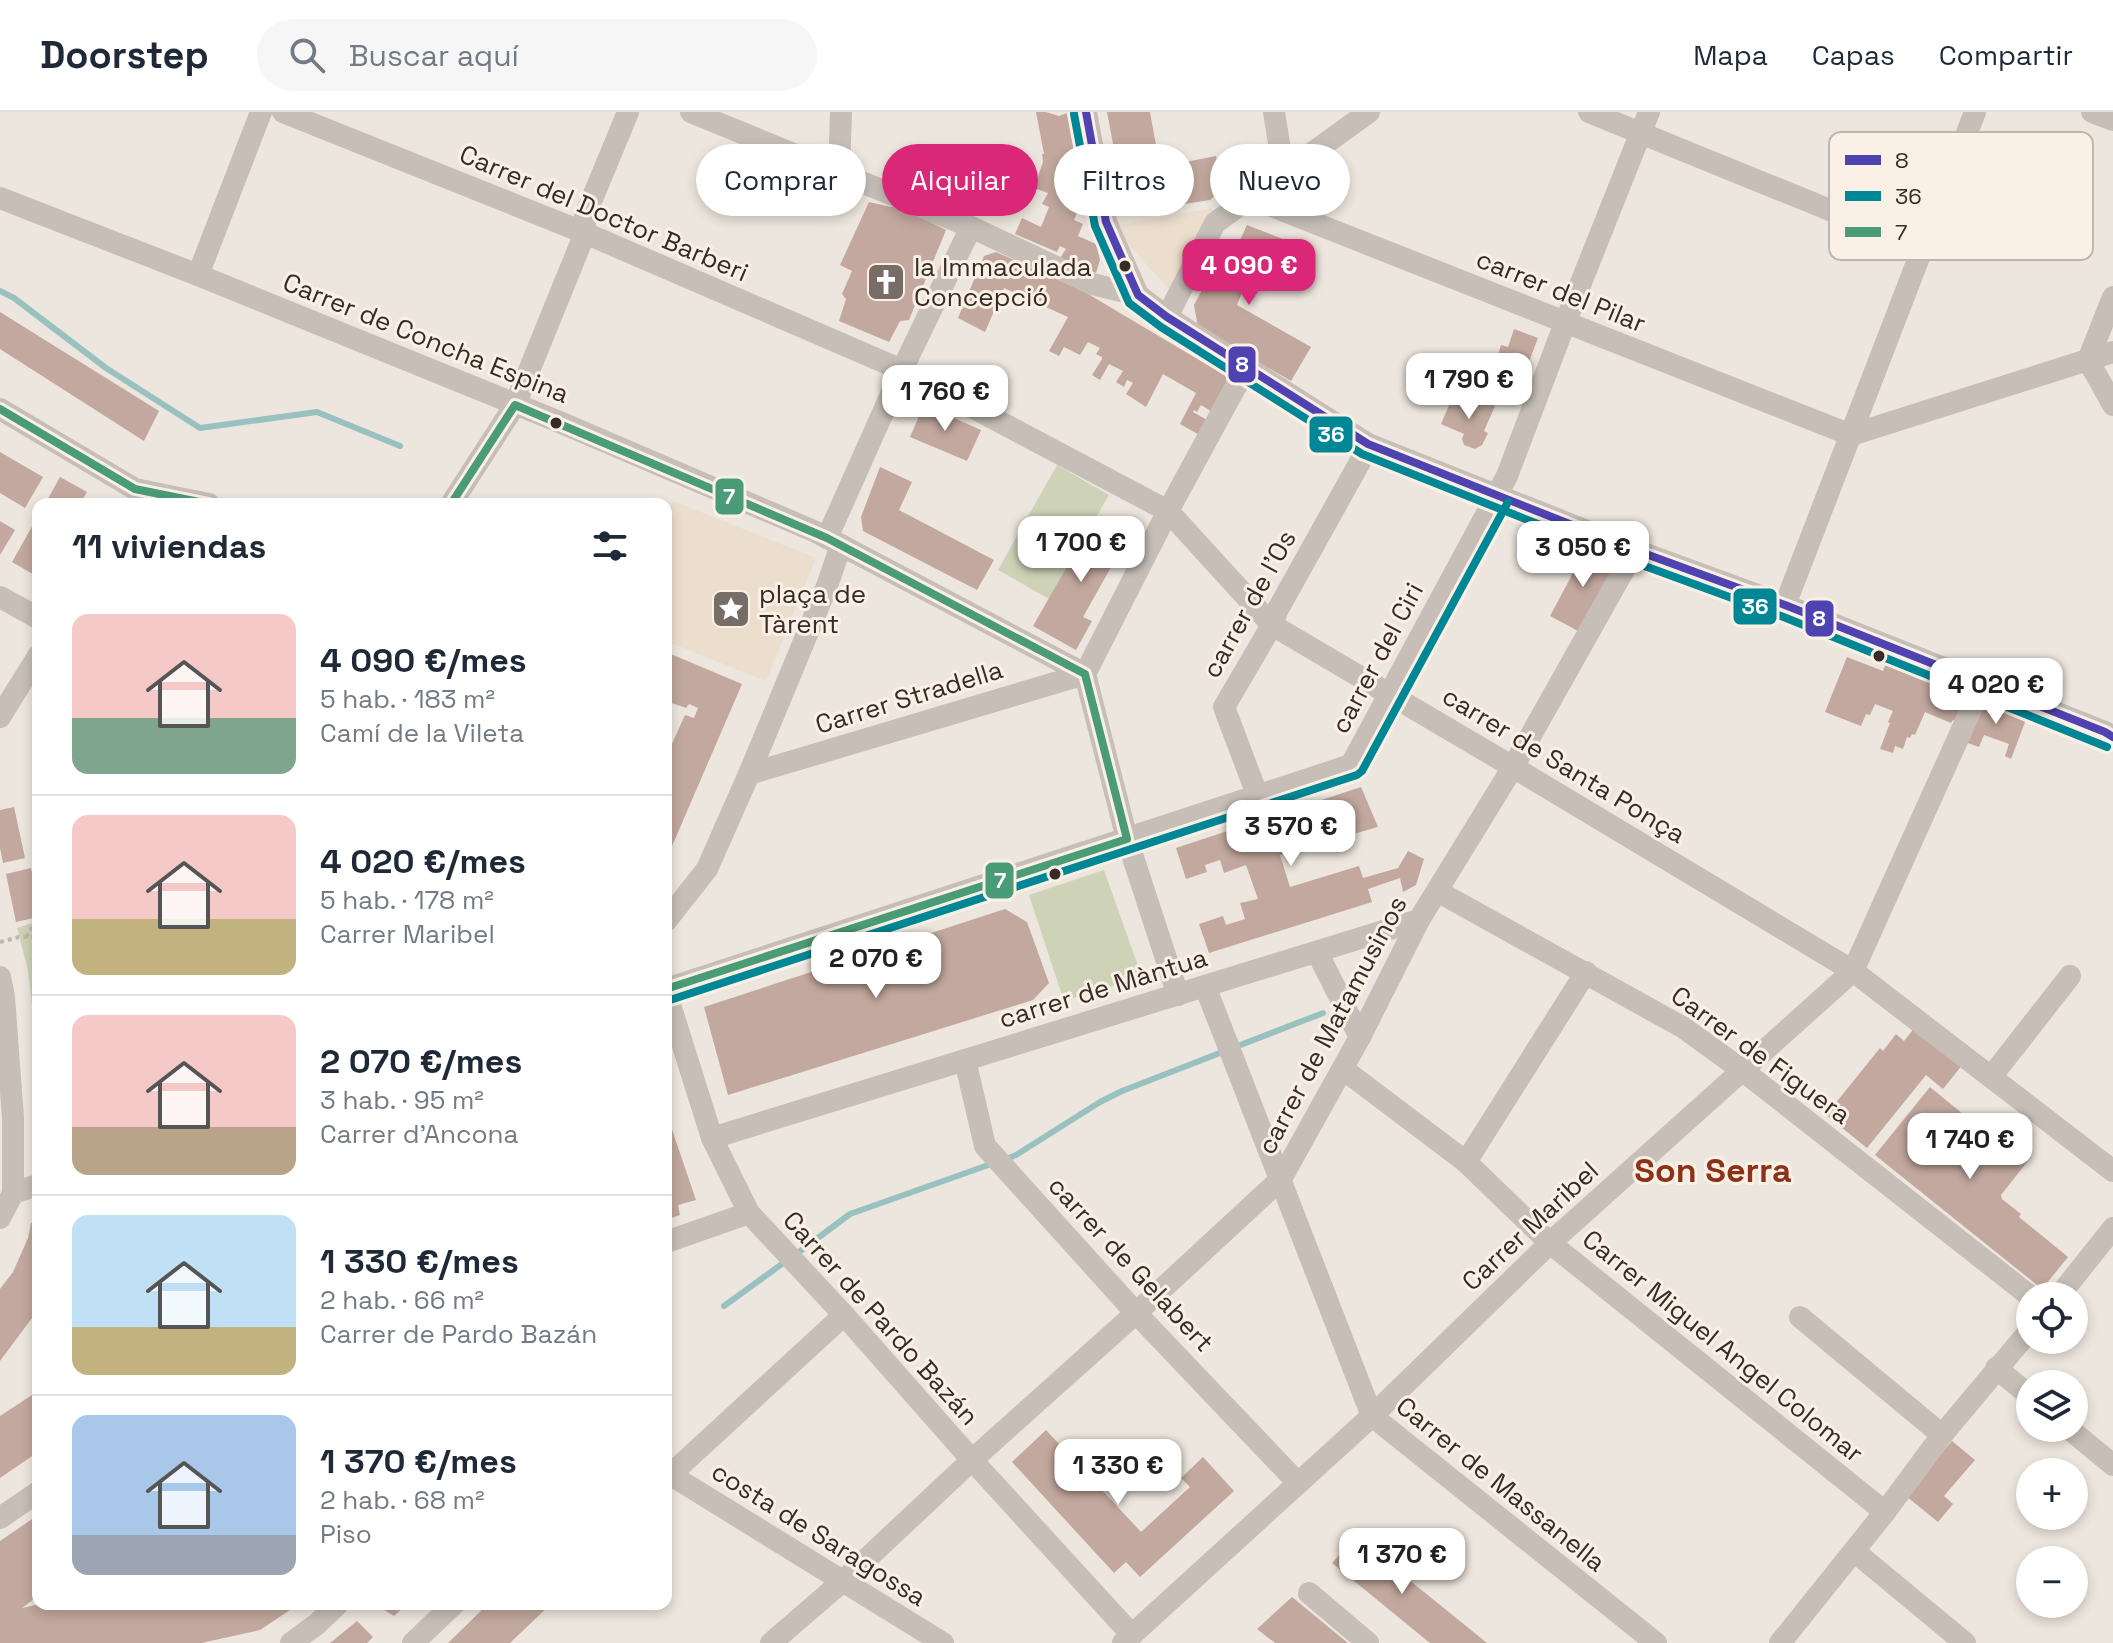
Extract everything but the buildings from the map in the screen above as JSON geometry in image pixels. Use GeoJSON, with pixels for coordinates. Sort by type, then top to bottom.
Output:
{"type":"FeatureCollection","features":[{"type":"Feature","properties":{"kind":"street"},"geometry":{"type":"LineString","coordinates":[[198,275],[261,112]]}},
{"type":"Feature","properties":{"kind":"street","name":"Carrer del Doctor Barberi"},"geometry":{"type":"LineString","coordinates":[[283,112],[585,233],[902,370]]}},
{"type":"Feature","properties":{"kind":"street"},"geometry":{"type":"LineString","coordinates":[[455,498],[515,405],[585,233],[585,216],[628,112]]}},
{"type":"Feature","properties":{"kind":"street"},"geometry":{"type":"LineString","coordinates":[[691,112],[770,144]]}},
{"type":"Feature","properties":{"kind":"street"},"geometry":{"type":"LineString","coordinates":[[840,144],[841,112]]}},
{"type":"Feature","properties":{"kind":"street"},"geometry":{"type":"LineString","coordinates":[[1086,112],[1106,222],[1138,295]]}},
{"type":"Feature","properties":{"kind":"street"},"geometry":{"type":"LineString","coordinates":[[1274,112],[1279,144]]}},
{"type":"Feature","properties":{"kind":"street"},"geometry":{"type":"LineString","coordinates":[[1326,144],[1369,112]]}},
{"type":"Feature","properties":{"kind":"street"},"geometry":{"type":"LineString","coordinates":[[1589,112],[1829,210]]}},
{"type":"Feature","properties":{"kind":"street","name":"carrer del Ciri"},"geometry":{"type":"LineString","coordinates":[[672,988],[1351,765],[1507,476],[1649,112]]}},
{"type":"Feature","properties":{"kind":"street"},"geometry":{"type":"LineString","coordinates":[[1967,132],[1975,112]]}},
{"type":"Feature","properties":{"kind":"street"},"geometry":{"type":"LineString","coordinates":[[2092,112],[2113,120]]}},
{"type":"Feature","properties":{"kind":"street"},"geometry":{"type":"LineString","coordinates":[[866,183],[971,227],[1092,284],[1138,295],[1167,317],[1368,444],[1635,550],[1785,605],[2113,737]]}},
{"type":"Feature","properties":{"kind":"street","name":"Carrer de Concha Espina"},"geometry":{"type":"LineString","coordinates":[[0,198],[515,405],[834,541],[1085,674]]}},
{"type":"Feature","properties":{"kind":"street"},"geometry":{"type":"LineString","coordinates":[[1167,317],[1215,223],[1225,216]]}},
{"type":"Feature","properties":{"kind":"street","name":"carrer del Pilar"},"geometry":{"type":"LineString","coordinates":[[1296,216],[1851,435]]}},
{"type":"Feature","properties":{"kind":"street"},"geometry":{"type":"LineString","coordinates":[[672,913],[707,869],[749,774],[827,586],[834,541],[902,370],[971,227]]}},
{"type":"Feature","properties":{"kind":"street"},"geometry":{"type":"LineString","coordinates":[[1785,605],[1918,260]]}},
{"type":"Feature","properties":{"kind":"street"},"geometry":{"type":"LineString","coordinates":[[2088,360],[2113,297]]}},
{"type":"Feature","properties":{"kind":"street"},"geometry":{"type":"LineString","coordinates":[[1851,435],[2113,352]]}},
{"type":"Feature","properties":{"kind":"street"},"geometry":{"type":"LineString","coordinates":[[2088,360],[2113,405]]}},
{"type":"Feature","properties":{"kind":"street","name":"carrer de Santa Ponça"},"geometry":{"type":"LineString","coordinates":[[902,370],[1168,511],[1272,625],[1853,971],[2113,1171]]}},
{"type":"Feature","properties":{"kind":"street"},"geometry":{"type":"LineString","coordinates":[[1178,995],[1127,839],[1085,674],[1168,511],[1236,386],[1249,370]]}},
{"type":"Feature","properties":{"kind":"street"},"geometry":{"type":"LineString","coordinates":[[0,409],[131,496]]}},
{"type":"Feature","properties":{"kind":"street","name":"carrer de l'Os"},"geometry":{"type":"LineString","coordinates":[[1258,797],[1224,707],[1272,625],[1368,444]]}},
{"type":"Feature","properties":{"kind":"street","name":"carrer de Matamusinos"},"geometry":{"type":"LineString","coordinates":[[771,1643],[844,1580],[1281,1179],[1343,1069],[1419,920],[1513,767],[1635,550]]}},
{"type":"Feature","properties":{"kind":"street"},"geometry":{"type":"LineString","coordinates":[[0,597],[32,615]]}},
{"type":"Feature","properties":{"kind":"street"},"geometry":{"type":"LineString","coordinates":[[0,717],[32,666]]}},
{"type":"Feature","properties":{"kind":"street","name":"Carrer Stradella"},"geometry":{"type":"LineString","coordinates":[[749,774],[1085,674]]}},
{"type":"Feature","properties":{"kind":"street","name":"Carrer Maribel"},"geometry":{"type":"LineString","coordinates":[[1127,1639],[1372,1416],[1550,1243],[1853,971],[1983,683]]}},
{"type":"Feature","properties":{"kind":"street","name":"Carrer de Figuera"},"geometry":{"type":"LineString","coordinates":[[1437,891],[1684,1028],[2016,1285]]}},
{"type":"Feature","properties":{"kind":"street","name":"carrer de Màntua"},"geometry":{"type":"LineString","coordinates":[[712,1138],[1419,920]]}},
{"type":"Feature","properties":{"kind":"street"},"geometry":{"type":"LineString","coordinates":[[1317,952],[1360,1037]]}},
{"type":"Feature","properties":{"kind":"street"},"geometry":{"type":"LineString","coordinates":[[1466,1162],[1586,972]]}},
{"type":"Feature","properties":{"kind":"street"},"geometry":{"type":"LineString","coordinates":[[1991,1077],[2070,976]]}},
{"type":"Feature","properties":{"kind":"street"},"geometry":{"type":"LineString","coordinates":[[0,977],[13,1118],[13,1193],[0,1218]]}},
{"type":"Feature","properties":{"kind":"street","name":"Carrer de Massanella"},"geometry":{"type":"LineString","coordinates":[[1205,986],[1372,1416],[1656,1643]]}},
{"type":"Feature","properties":{"kind":"street","name":"Carrer de Pardo Bazán"},"geometry":{"type":"LineString","coordinates":[[672,1009],[712,1138],[749,1213],[844,1315],[1127,1639]]}},
{"type":"Feature","properties":{"kind":"street","name":"carrer de Gelabert"},"geometry":{"type":"LineString","coordinates":[[965,1060],[985,1146],[1136,1313],[1298,1483]]}},
{"type":"Feature","properties":{"kind":"street","name":"Carrer Miguel Angel Colomar"},"geometry":{"type":"LineString","coordinates":[[1343,1069],[1466,1162],[1550,1243],[1885,1512]]}},
{"type":"Feature","properties":{"kind":"street"},"geometry":{"type":"LineString","coordinates":[[13,1193],[32,1187]]}},
{"type":"Feature","properties":{"kind":"street"},"geometry":{"type":"LineString","coordinates":[[672,1240],[749,1213]]}},
{"type":"Feature","properties":{"kind":"street"},"geometry":{"type":"LineString","coordinates":[[2070,1282],[2113,1228]]}},
{"type":"Feature","properties":{"kind":"street"},"geometry":{"type":"LineString","coordinates":[[672,1470],[844,1315]]}},
{"type":"Feature","properties":{"kind":"street"},"geometry":{"type":"LineString","coordinates":[[1800,1317],[1942,1435]]}},
{"type":"Feature","properties":{"kind":"street"},"geometry":{"type":"LineString","coordinates":[[1780,1643],[1942,1435],[2016,1346]]}},
{"type":"Feature","properties":{"kind":"street"},"geometry":{"type":"LineString","coordinates":[[1996,1368],[2016,1384]]}},
{"type":"Feature","properties":{"kind":"street"},"geometry":{"type":"LineString","coordinates":[[2085,1442],[2113,1465]]}},
{"type":"Feature","properties":{"kind":"street","name":"costa de Saragossa"},"geometry":{"type":"LineString","coordinates":[[672,1476],[943,1643]]}},
{"type":"Feature","properties":{"kind":"street"},"geometry":{"type":"LineString","coordinates":[[0,1518],[32,1496]]}},
{"type":"Feature","properties":{"kind":"street"},"geometry":{"type":"LineString","coordinates":[[1854,1551],[1965,1643]]}},
{"type":"Feature","properties":{"kind":"street"},"geometry":{"type":"LineString","coordinates":[[1309,1593],[1368,1643]]}},
{"type":"Feature","properties":{"kind":"street"},"geometry":{"type":"LineString","coordinates":[[291,1643],[332,1610]]}},
{"type":"Feature","properties":{"kind":"street"},"geometry":{"type":"LineString","coordinates":[[413,1643],[448,1610]]}},
{"type":"Feature","properties":{"kind":"path"},"geometry":{"type":"LineString","coordinates":[[26,937],[32,929]]}},
{"type":"Feature","properties":{"kind":"path"},"geometry":{"type":"LineString","coordinates":[[0,942],[32,937]]}},
{"type":"Feature","properties":{"kind":"green space"},"geometry":{"type":"Polygon","coordinates":[[[1057,465],[1109,495],[1049,599],[998,570],[1057,465]]]}},
{"type":"Feature","properties":{"kind":"green space"},"geometry":{"type":"Polygon","coordinates":[[[1104,870],[1142,977],[1064,1001],[1029,895],[1104,870]]]}},
{"type":"Feature","properties":{"kind":"green space"},"geometry":{"type":"Polygon","coordinates":[[[32,923],[32,1005],[28,970],[17,928],[32,923]]]}},
{"type":"Feature","properties":{"kind":"shaded area"},"geometry":{"type":"Polygon","coordinates":[[[1210,208],[1210,216],[1214,216],[1215,223],[1176,297],[1128,244],[1119,225],[1168,216],[1194,216],[1194,211],[1210,208]]]}},
{"type":"Feature","properties":{"kind":"shaded area","name":"plaça de Tàrent"},"geometry":{"type":"Polygon","coordinates":[[[673,501],[816,558],[766,681],[672,643],[673,501]]]}},
{"type":"Feature","properties":{"kind":"waterway"},"geometry":{"type":"LineString","coordinates":[[0,291],[14,298],[106,368],[200,428],[317,412],[400,446]]}},
{"type":"Feature","properties":{"kind":"waterway"},"geometry":{"type":"LineString","coordinates":[[1004,1160],[1122,1091],[1323,1013]]}},
{"type":"Feature","properties":{"kind":"waterway"},"geometry":{"type":"LineString","coordinates":[[795,1255],[850,1214],[994,1163]]}},
{"type":"Feature","properties":{"kind":"waterway"},"geometry":{"type":"LineString","coordinates":[[724,1306],[786,1261]]}},
{"type":"Feature","properties":{"kind":"transit line","name":"8"},"geometry":{"type":"LineString","coordinates":[[1086,112],[1106,222],[1138,295],[1167,317],[1368,444],[1635,550],[1785,605],[2113,737]]}},
{"type":"Feature","properties":{"kind":"transit line","name":"36"},"geometry":{"type":"LineString","coordinates":[[1074,114],[1095,226],[1129,303],[1161,327],[1362,454],[1631,561],[1781,616],[2107,747]]}},
{"type":"Feature","properties":{"kind":"transit line","name":"7"},"geometry":{"type":"LineString","coordinates":[[455,498],[515,405],[827,538],[1085,674],[1127,839],[672,987]]}},
{"type":"Feature","properties":{"kind":"transit line","name":"7"},"geometry":{"type":"LineString","coordinates":[[0,409],[135,489],[179,498]]}},
{"type":"Feature","properties":{"kind":"transit line","name":"36"},"geometry":{"type":"LineString","coordinates":[[672,999],[1357,775],[1362,771],[1508,502]]}},
{"type":"Feature","properties":{"kind":"place","name":"la Immaculada Concepció"},"geometry":{"type":"Point","coordinates":[886,282]}},
{"type":"Feature","properties":{"kind":"place","name":"plaça de Tàrent"},"geometry":{"type":"Point","coordinates":[731,609]}},
{"type":"Feature","properties":{"kind":"district","name":"Son Serra"},"geometry":{"type":"Point","coordinates":[1713,1170]}}]}
